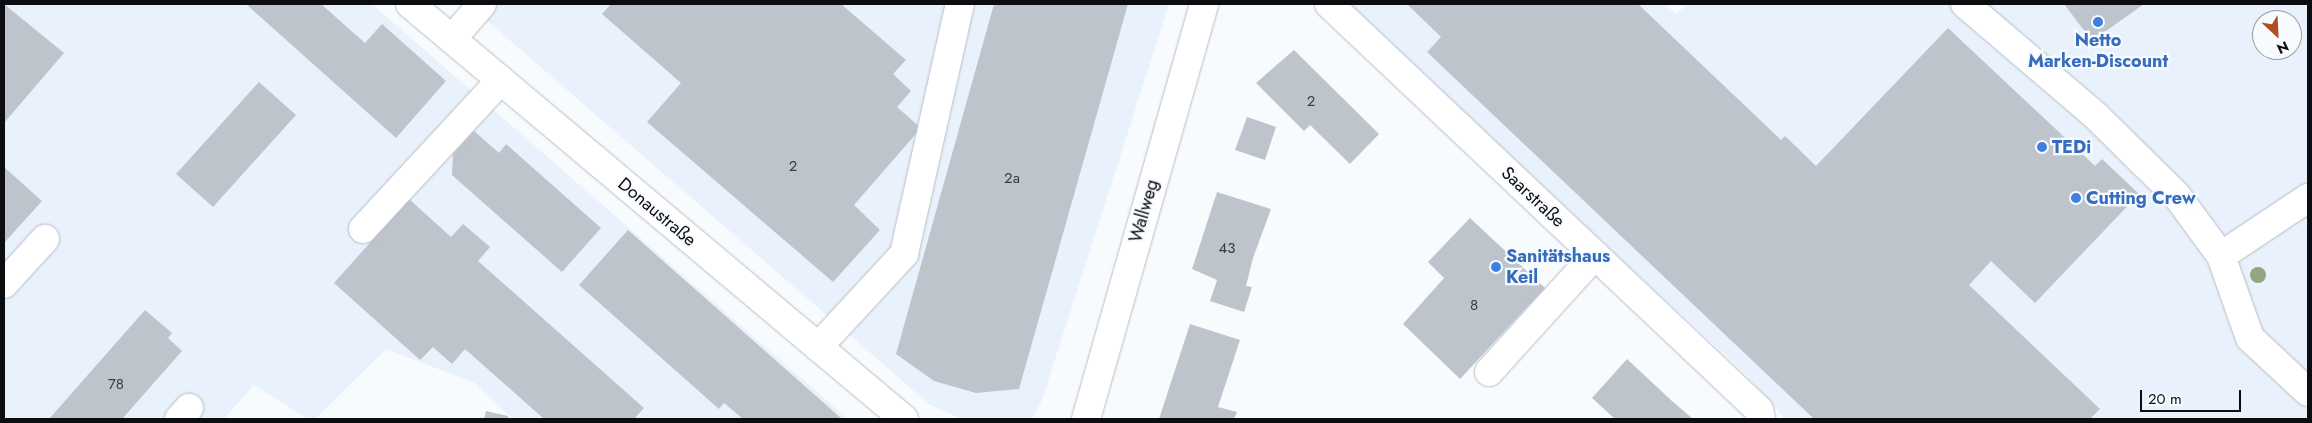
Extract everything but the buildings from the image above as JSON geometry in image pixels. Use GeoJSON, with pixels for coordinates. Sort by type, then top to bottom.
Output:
{"type":"FeatureCollection","features":[{"type":"Feature","properties":{"kind":"street","name":"Donaustraße"},"geometry":{"type":"LineString","coordinates":[[410,4],[904,419]]}},
{"type":"Feature","properties":{"kind":"street"},"geometry":{"type":"LineString","coordinates":[[452,39],[482,4]]}},
{"type":"Feature","properties":{"kind":"street"},"geometry":{"type":"LineString","coordinates":[[818,347],[904,254],[960,4]]}},
{"type":"Feature","properties":{"kind":"street","name":"Wallweg"},"geometry":{"type":"LineString","coordinates":[[1086,419],[1204,4]]}},
{"type":"Feature","properties":{"kind":"street","name":"Saarstraße"},"geometry":{"type":"LineString","coordinates":[[1329,4],[1595,255],[1760,415]]}},
{"type":"Feature","properties":{"kind":"street"},"geometry":{"type":"LineString","coordinates":[[1965,4],[2103,122],[2177,196],[2221,256],[2250,338],[2308,392]]}},
{"type":"Feature","properties":{"kind":"street"},"geometry":{"type":"LineString","coordinates":[[363,229],[501,80]]}},
{"type":"Feature","properties":{"kind":"street"},"geometry":{"type":"LineString","coordinates":[[2221,256],[2308,198]]}},
{"type":"Feature","properties":{"kind":"street"},"geometry":{"type":"LineString","coordinates":[[4,284],[45,239]]}},
{"type":"Feature","properties":{"kind":"street"},"geometry":{"type":"LineString","coordinates":[[1489,372],[1595,255]]}},
{"type":"Feature","properties":{"kind":"shaded area"},"geometry":{"type":"Polygon","coordinates":[[[4,4],[372,4],[848,419],[513,419],[475,383],[386,349],[315,419],[308,419],[254,385],[224,419],[4,419],[4,4]]]}},
{"type":"Feature","properties":{"kind":"shaded area"},"geometry":{"type":"Polygon","coordinates":[[[468,4],[1169,4],[1042,400],[1032,419],[961,419],[929,404],[468,4]]]}},
{"type":"Feature","properties":{"kind":"shaded area"},"geometry":{"type":"Polygon","coordinates":[[[1342,4],[1665,4],[1675,14],[1689,4],[2308,4],[2308,419],[1785,419],[1744,372],[1342,4]]]}},
{"type":"Feature","properties":{"kind":"place","name":"Netto Marken-Discount"},"geometry":{"type":"Point","coordinates":[2098,22]}},
{"type":"Feature","properties":{"kind":"place","name":"TEDi"},"geometry":{"type":"Point","coordinates":[2042,147]}},
{"type":"Feature","properties":{"kind":"place","name":"Cutting Crew"},"geometry":{"type":"Point","coordinates":[2076,198]}},
{"type":"Feature","properties":{"kind":"place","name":"Sanitätshaus Keil"},"geometry":{"type":"Point","coordinates":[1496,267]}}]}
